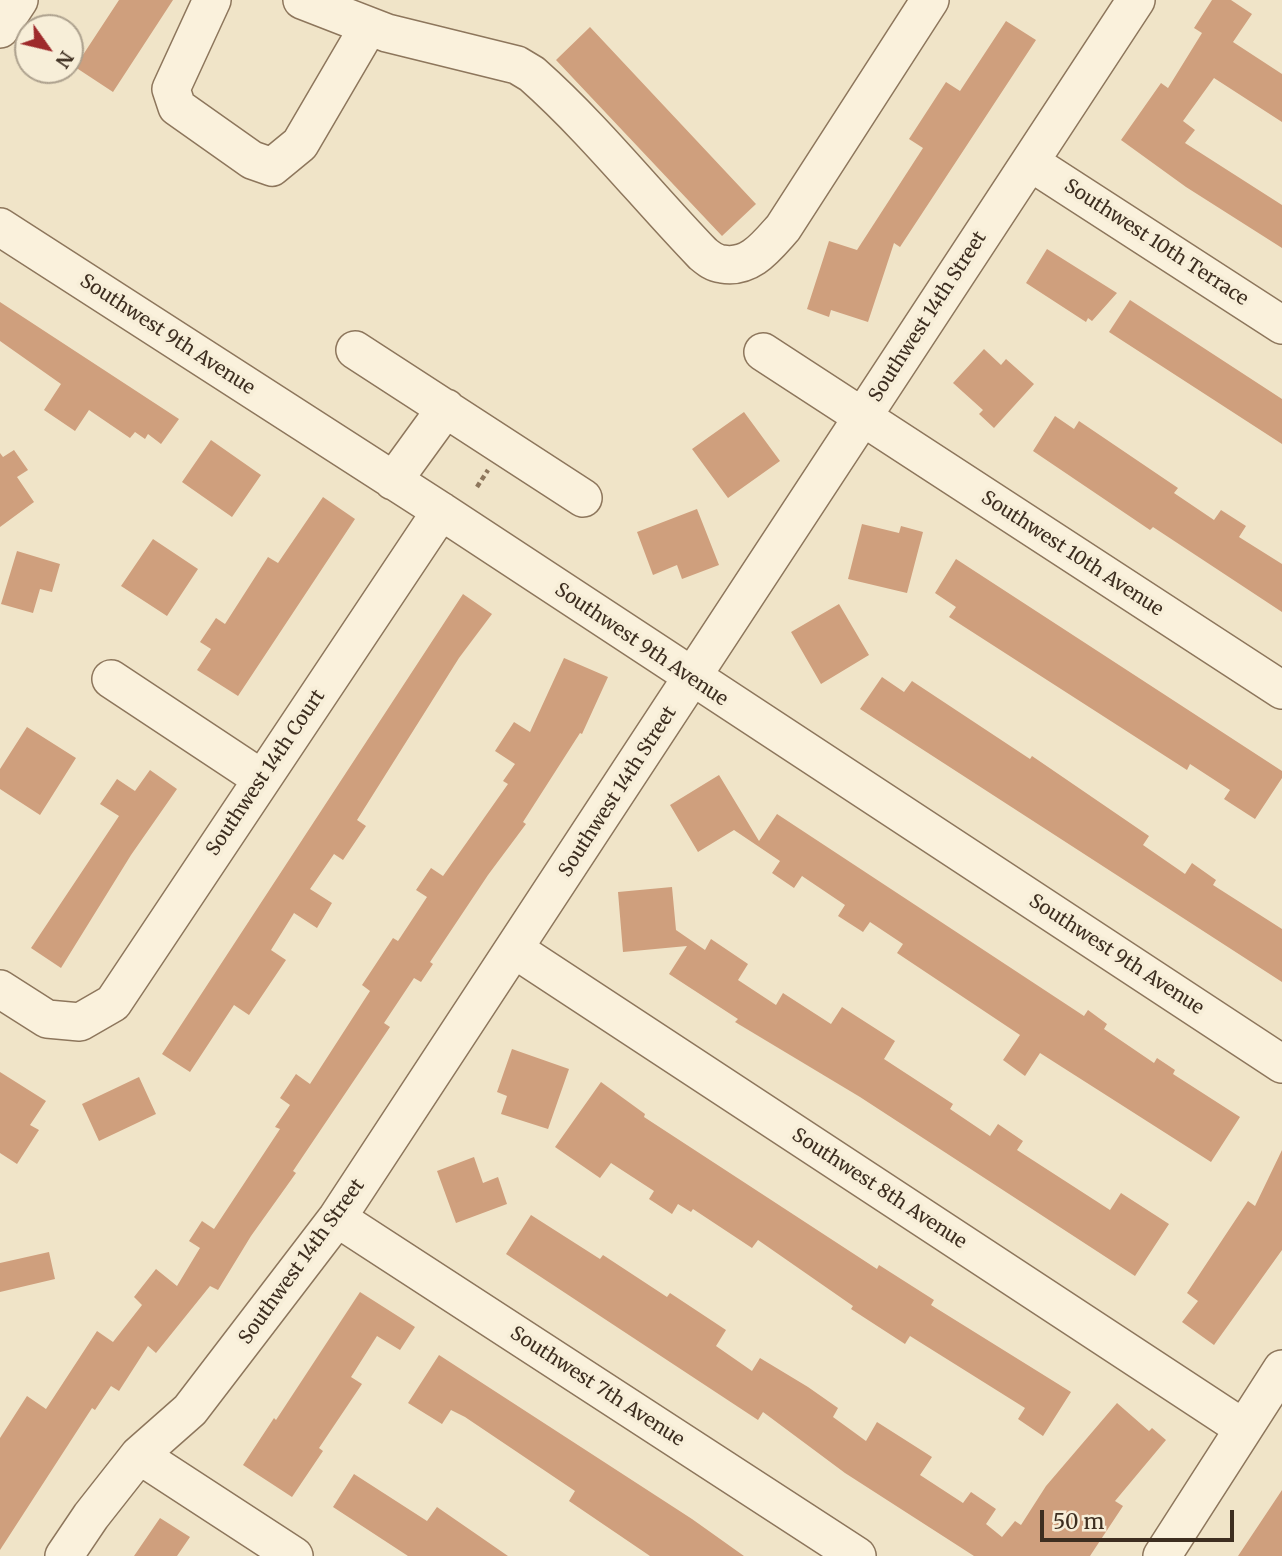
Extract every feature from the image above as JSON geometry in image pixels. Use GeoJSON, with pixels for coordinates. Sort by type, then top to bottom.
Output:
{"type":"FeatureCollection","features":[{"type":"Feature","properties":{"kind":"street"},"geometry":{"type":"LineString","coordinates":[[0,29],[19,0]]}},
{"type":"Feature","properties":{"kind":"street"},"geometry":{"type":"LineString","coordinates":[[212,0],[171,89],[177,107],[252,160],[272,167],[300,144],[369,26]]}},
{"type":"Feature","properties":{"kind":"street"},"geometry":{"type":"LineString","coordinates":[[303,0],[369,26],[517,65],[532,75],[671,216],[704,255],[720,264],[738,265],[757,256],[783,228],[930,0]]}},
{"type":"Feature","properties":{"kind":"street","name":"Southwest 14th Street"},"geometry":{"type":"LineString","coordinates":[[64,1556],[91,1516],[139,1455],[190,1410],[337,1219],[693,680],[1136,0]]}},
{"type":"Feature","properties":{"kind":"street","name":"Southwest 10th Terrace"},"geometry":{"type":"LineString","coordinates":[[1030,162],[1282,325]]}},
{"type":"Feature","properties":{"kind":"street","name":"Southwest 9th Avenue"},"geometry":{"type":"LineString","coordinates":[[0,227],[1282,1063]]}},
{"type":"Feature","properties":{"kind":"street"},"geometry":{"type":"LineString","coordinates":[[355,350],[583,498]]}},
{"type":"Feature","properties":{"kind":"street","name":"Southwest 10th Avenue"},"geometry":{"type":"LineString","coordinates":[[763,352],[1282,690]]}},
{"type":"Feature","properties":{"kind":"street","name":"Southwest 14th Court"},"geometry":{"type":"LineString","coordinates":[[0,989],[47,1019],[80,1022],[113,1003],[262,779],[416,496],[454,413]]}},
{"type":"Feature","properties":{"kind":"street"},"geometry":{"type":"LineString","coordinates":[[111,679],[262,779]]}},
{"type":"Feature","properties":{"kind":"street","name":"Southwest 8th Avenue"},"geometry":{"type":"LineString","coordinates":[[514,949],[1243,1428]]}},
{"type":"Feature","properties":{"kind":"street","name":"Southwest 7th Avenue"},"geometry":{"type":"LineString","coordinates":[[337,1219],[857,1556]]}},
{"type":"Feature","properties":{"kind":"street"},"geometry":{"type":"LineString","coordinates":[[1162,1556],[1282,1369]]}},
{"type":"Feature","properties":{"kind":"street"},"geometry":{"type":"LineString","coordinates":[[139,1455],[294,1556]]}},
{"type":"Feature","properties":{"kind":"building"},"geometry":{"type":"Polygon","coordinates":[[[119,0],[173,0],[113,92],[84,73],[84,53],[119,0]]]}},
{"type":"Feature","properties":{"kind":"building"},"geometry":{"type":"Polygon","coordinates":[[[1212,0],[1231,0],[1252,14],[1233,42],[1282,74],[1282,122],[1214,78],[1183,121],[1195,130],[1185,143],[1282,205],[1282,248],[1186,187],[1121,140],[1161,83],[1168,88],[1202,33],[1194,28],[1212,0]]]}},
{"type":"Feature","properties":{"kind":"building"},"geometry":{"type":"Polygon","coordinates":[[[1006,21],[1036,40],[900,247],[894,243],[868,322],[831,310],[829,317],[807,309],[829,241],[857,250],[923,148],[909,139],[946,82],[960,91],[1006,21]]]}},
{"type":"Feature","properties":{"kind":"building"},"geometry":{"type":"Polygon","coordinates":[[[590,27],[756,204],[722,236],[556,60],[590,27]]]}},
{"type":"Feature","properties":{"kind":"building"},"geometry":{"type":"Polygon","coordinates":[[[1047,249],[1117,293],[1092,321],[1088,318],[1086,322],[1026,283],[1047,249]]]}},
{"type":"Feature","properties":{"kind":"building"},"geometry":{"type":"Polygon","coordinates":[[[1130,300],[1282,399],[1282,444],[1109,332],[1130,300]]]}},
{"type":"Feature","properties":{"kind":"building"},"geometry":{"type":"Polygon","coordinates":[[[0,302],[179,419],[161,444],[148,434],[145,439],[135,432],[130,438],[89,410],[75,431],[44,410],[61,384],[0,341],[0,302]]]}},
{"type":"Feature","properties":{"kind":"building"},"geometry":{"type":"Polygon","coordinates":[[[984,349],[1001,365],[1006,359],[1034,384],[994,428],[979,414],[983,410],[953,383],[984,349]]]}},
{"type":"Feature","properties":{"kind":"building"},"geometry":{"type":"Polygon","coordinates":[[[744,412],[780,461],[728,498],[692,449],[744,412]]]}},
{"type":"Feature","properties":{"kind":"building"},"geometry":{"type":"Polygon","coordinates":[[[1055,416],[1074,429],[1079,421],[1178,488],[1174,493],[1214,520],[1221,510],[1246,526],[1239,537],[1282,564],[1282,612],[1153,527],[1150,530],[1033,451],[1055,416]]]}},
{"type":"Feature","properties":{"kind":"building"},"geometry":{"type":"Polygon","coordinates":[[[211,440],[261,475],[232,517],[182,482],[211,440]]]}},
{"type":"Feature","properties":{"kind":"building"},"geometry":{"type":"Polygon","coordinates":[[[14,450],[28,470],[17,477],[34,502],[0,527],[0,453],[3,457],[14,450]]]}},
{"type":"Feature","properties":{"kind":"building"},"geometry":{"type":"Polygon","coordinates":[[[323,497],[355,519],[238,696],[197,670],[211,649],[200,642],[216,618],[225,624],[268,557],[278,563],[323,497]]]}},
{"type":"Feature","properties":{"kind":"building"},"geometry":{"type":"Polygon","coordinates":[[[697,509],[719,565],[682,579],[677,565],[653,575],[637,532],[697,509]]]}},
{"type":"Feature","properties":{"kind":"building"},"geometry":{"type":"Polygon","coordinates":[[[862,524],[899,533],[901,526],[923,532],[907,593],[848,579],[862,524]]]}},
{"type":"Feature","properties":{"kind":"building"},"geometry":{"type":"Polygon","coordinates":[[[153,539],[198,569],[167,616],[121,586],[153,539]]]}},
{"type":"Feature","properties":{"kind":"building"},"geometry":{"type":"Polygon","coordinates":[[[17,551],[60,564],[52,592],[40,589],[33,613],[1,604],[17,551]]]}},
{"type":"Feature","properties":{"kind":"building"},"geometry":{"type":"Polygon","coordinates":[[[956,559],[1282,771],[1282,778],[1255,819],[1224,799],[1230,790],[1190,764],[1187,770],[949,617],[956,607],[935,593],[956,559]]]}},
{"type":"Feature","properties":{"kind":"building"},"geometry":{"type":"Polygon","coordinates":[[[463,594],[492,614],[459,658],[357,820],[366,826],[343,860],[334,854],[310,889],[332,903],[317,928],[294,913],[271,950],[286,960],[249,1015],[234,1005],[190,1072],[162,1054],[463,594]]]}},
{"type":"Feature","properties":{"kind":"building"},"geometry":{"type":"Polygon","coordinates":[[[839,604],[869,655],[821,684],[791,632],[839,604]]]}},
{"type":"Feature","properties":{"kind":"building"},"geometry":{"type":"Polygon","coordinates":[[[564,658],[608,677],[582,734],[580,733],[523,822],[526,824],[430,962],[433,964],[421,982],[414,978],[384,1023],[390,1027],[293,1171],[296,1173],[251,1236],[218,1290],[210,1286],[156,1353],[148,1346],[119,1391],[111,1386],[95,1410],[92,1408],[0,1550],[0,1438],[27,1396],[46,1409],[97,1331],[113,1342],[142,1305],[134,1297],[156,1269],[177,1286],[200,1248],[189,1241],[202,1221],[214,1229],[280,1129],[275,1127],[290,1105],[280,1098],[296,1074],[310,1084],[370,991],[362,985],[393,938],[398,941],[427,897],[416,890],[431,868],[443,876],[508,784],[503,781],[515,764],[495,751],[514,722],[530,732],[564,658]]]}},
{"type":"Feature","properties":{"kind":"building"},"geometry":{"type":"Polygon","coordinates":[[[882,677],[904,692],[912,681],[1030,759],[1032,756],[1149,836],[1143,845],[1185,874],[1192,863],[1216,880],[1213,885],[1282,929],[1282,982],[860,709],[882,677]]]}},
{"type":"Feature","properties":{"kind":"building"},"geometry":{"type":"Polygon","coordinates":[[[27,727],[76,758],[40,815],[0,789],[0,769],[27,727]]]}},
{"type":"Feature","properties":{"kind":"building"},"geometry":{"type":"Polygon","coordinates":[[[150,770],[177,789],[131,855],[61,968],[31,948],[119,816],[100,804],[117,779],[135,791],[150,770]]]}},
{"type":"Feature","properties":{"kind":"building"},"geometry":{"type":"Polygon","coordinates":[[[719,775],[759,841],[777,814],[1084,1016],[1088,1010],[1107,1024],[1104,1029],[1154,1063],[1157,1058],[1175,1070],[1173,1074],[1240,1117],[1211,1162],[1040,1053],[1025,1076],[1003,1060],[1020,1035],[897,953],[903,944],[870,922],[863,932],[838,916],[845,905],[802,876],[794,888],[772,873],[780,861],[734,830],[698,852],[670,805],[719,775]]]}},
{"type":"Feature","properties":{"kind":"building"},"geometry":{"type":"Polygon","coordinates":[[[672,887],[676,930],[705,950],[711,939],[748,964],[738,980],[776,1005],[783,993],[831,1024],[842,1007],[895,1041],[884,1059],[953,1104],[950,1109],[990,1136],[998,1124],[1023,1141],[1017,1150],[1110,1210],[1121,1193],[1169,1224],[1135,1276],[860,1097],[735,1022],[738,1019],[669,974],[687,946],[623,952],[618,892],[672,887]]]}},
{"type":"Feature","properties":{"kind":"building"},"geometry":{"type":"Polygon","coordinates":[[[512,1049],[569,1069],[548,1129],[501,1114],[507,1096],[497,1092],[512,1049]]]}},
{"type":"Feature","properties":{"kind":"building"},"geometry":{"type":"Polygon","coordinates":[[[0,1072],[46,1101],[30,1125],[39,1130],[17,1164],[0,1153],[0,1072]]]}},
{"type":"Feature","properties":{"kind":"building"},"geometry":{"type":"Polygon","coordinates":[[[139,1077],[156,1114],[99,1141],[82,1104],[139,1077]]]}},
{"type":"Feature","properties":{"kind":"building"},"geometry":{"type":"Polygon","coordinates":[[[601,1082],[645,1114],[644,1117],[877,1269],[879,1265],[934,1300],[931,1305],[1071,1392],[1043,1436],[1018,1419],[1025,1408],[910,1336],[905,1344],[851,1309],[853,1306],[758,1240],[752,1248],[693,1209],[691,1212],[678,1204],[672,1214],[649,1199],[654,1191],[611,1163],[600,1178],[555,1147],[601,1082]]]}},
{"type":"Feature","properties":{"kind":"building"},"geometry":{"type":"Polygon","coordinates":[[[1282,1150],[1282,1250],[1214,1345],[1182,1322],[1198,1301],[1187,1293],[1248,1201],[1255,1206],[1282,1150]]]}},
{"type":"Feature","properties":{"kind":"building"},"geometry":{"type":"Polygon","coordinates":[[[474,1157],[483,1183],[498,1177],[507,1204],[456,1223],[437,1171],[474,1157]]]}},
{"type":"Feature","properties":{"kind":"building"},"geometry":{"type":"Polygon","coordinates":[[[531,1215],[600,1259],[603,1255],[667,1297],[670,1293],[726,1330],[716,1346],[752,1371],[760,1358],[808,1387],[838,1408],[833,1417],[866,1441],[877,1422],[932,1457],[920,1475],[963,1503],[971,1492],[996,1509],[986,1524],[1002,1537],[1015,1521],[1021,1525],[1046,1486],[1117,1403],[1149,1431],[1152,1428],[1166,1440],[1115,1501],[1123,1506],[1090,1556],[974,1556],[845,1473],[763,1412],[758,1420],[506,1254],[531,1215]]]}},
{"type":"Feature","properties":{"kind":"building"},"geometry":{"type":"Polygon","coordinates":[[[49,1252],[55,1279],[0,1292],[0,1263],[49,1252]]]}},
{"type":"Feature","properties":{"kind":"building"},"geometry":{"type":"Polygon","coordinates":[[[360,1292],[415,1327],[400,1350],[377,1336],[351,1377],[362,1384],[319,1448],[323,1451],[292,1497],[243,1465],[274,1418],[276,1420],[360,1292]]]}},
{"type":"Feature","properties":{"kind":"building"},"geometry":{"type":"Polygon","coordinates":[[[439,1355],[692,1519],[744,1556],[650,1556],[569,1501],[575,1491],[465,1417],[451,1410],[442,1424],[408,1403],[439,1355]]]}},
{"type":"Feature","properties":{"kind":"building"},"geometry":{"type":"Polygon","coordinates":[[[354,1474],[427,1521],[437,1507],[508,1556],[408,1556],[333,1507],[354,1474]]]}},
{"type":"Feature","properties":{"kind":"building"},"geometry":{"type":"Polygon","coordinates":[[[1282,1490],[1282,1556],[1238,1556],[1282,1490]]]}},
{"type":"Feature","properties":{"kind":"building"},"geometry":{"type":"Polygon","coordinates":[[[160,1518],[190,1537],[177,1556],[134,1556],[160,1518]]]}}]}
